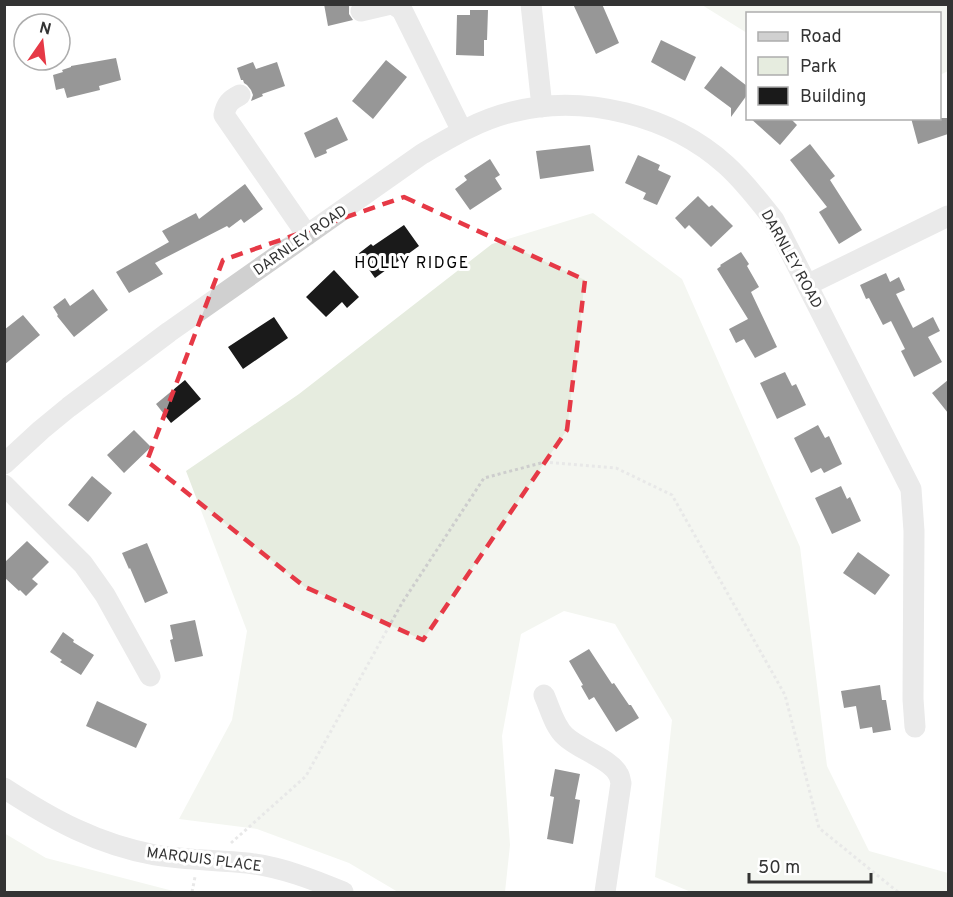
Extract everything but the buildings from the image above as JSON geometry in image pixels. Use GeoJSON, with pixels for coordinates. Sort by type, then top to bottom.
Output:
{"type":"FeatureCollection","features":[{"type":"Feature","properties":{"kind":"street"},"geometry":{"type":"LineString","coordinates":[[361,11],[392,4],[402,10],[462,131]]}},
{"type":"Feature","properties":{"kind":"street"},"geometry":{"type":"LineString","coordinates":[[531,4],[542,107]]}},
{"type":"Feature","properties":{"kind":"street"},"geometry":{"type":"LineString","coordinates":[[240,95],[230,99],[224,115],[307,235]]}},
{"type":"Feature","properties":{"kind":"street","name":"DARNLEY ROAD"},"geometry":{"type":"LineString","coordinates":[[4,464],[69,407],[169,332],[422,154],[462,131],[485,120],[513,111],[542,107],[561,105],[594,107],[626,113],[681,133],[699,144],[725,164],[749,188],[774,220],[912,489],[915,727]]}},
{"type":"Feature","properties":{"kind":"street"},"geometry":{"type":"LineString","coordinates":[[807,285],[948,216]]}},
{"type":"Feature","properties":{"kind":"street"},"geometry":{"type":"LineString","coordinates":[[4,485],[83,564],[105,594],[150,676]]}},
{"type":"Feature","properties":{"kind":"street"},"geometry":{"type":"LineString","coordinates":[[544,695],[558,728],[565,737],[613,766],[618,773],[621,783],[605,892]]}},
{"type":"Feature","properties":{"kind":"street","name":"MARQUIS PLACE"},"geometry":{"type":"LineString","coordinates":[[4,788],[64,824],[98,839],[127,848],[174,857],[248,863],[280,869],[312,878],[343,892]]}},
{"type":"Feature","properties":{"kind":"path"},"geometry":{"type":"LineString","coordinates":[[230,844],[306,776],[402,603],[484,478],[545,462],[616,468],[672,495],[785,695],[819,828],[898,892]]}},
{"type":"Feature","properties":{"kind":"highlighted area"},"geometry":{"type":"Polygon","coordinates":[[[404,197],[585,280],[567,430],[423,640],[305,587],[147,461],[223,260],[404,197]]]}},
{"type":"Feature","properties":{"kind":"green space"},"geometry":{"type":"Polygon","coordinates":[[[702,5],[948,5],[948,71],[941,74],[941,12],[746,12],[746,32],[702,5]]]}},
{"type":"Feature","properties":{"kind":"green space"},"geometry":{"type":"Polygon","coordinates":[[[593,213],[682,279],[800,547],[827,766],[869,851],[948,873],[948,892],[691,892],[655,877],[672,720],[615,624],[564,611],[521,634],[502,736],[510,845],[505,892],[398,892],[349,863],[257,829],[179,819],[232,720],[247,631],[186,471],[299,394],[492,244],[593,213]]]}},
{"type":"Feature","properties":{"kind":"green space"},"geometry":{"type":"Polygon","coordinates":[[[4,833],[46,858],[177,892],[5,892],[4,833]]]}},
{"type":"Feature","properties":{"kind":"district","name":"HOLLY RIDGE"},"geometry":{"type":"Point","coordinates":[412,262]}}]}
